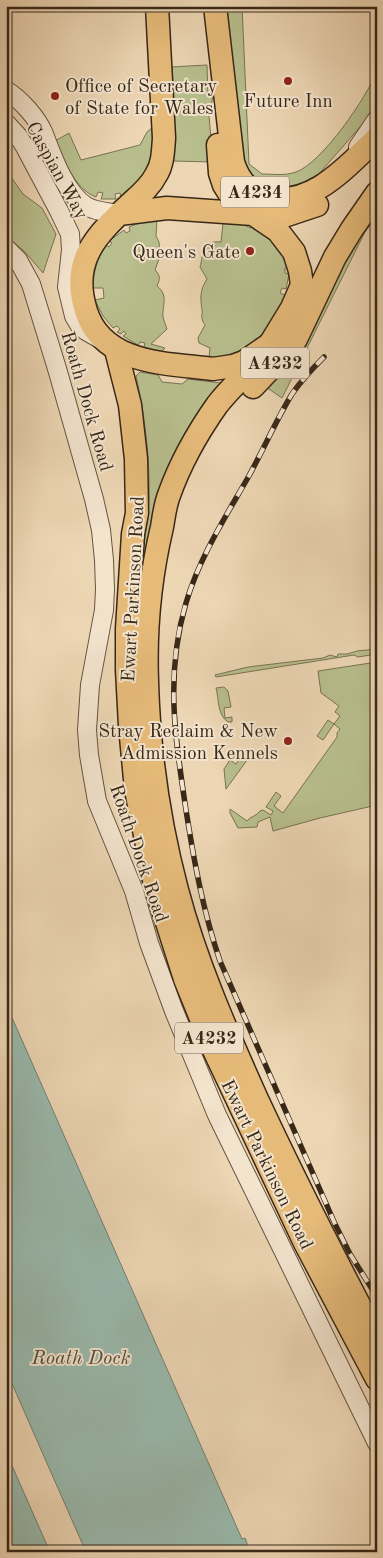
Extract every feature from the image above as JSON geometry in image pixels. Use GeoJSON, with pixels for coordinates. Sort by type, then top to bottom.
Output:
{"type":"FeatureCollection","features":[{"type":"Feature","properties":{"kind":"main road"},"geometry":{"type":"LineString","coordinates":[[157,6],[163,121],[162,159],[157,175],[147,188],[96,238],[87,254],[81,271],[81,292],[86,314],[91,324],[111,346],[128,356],[144,360],[213,369],[244,362],[270,344],[286,320],[302,285],[332,235],[377,176]]}},
{"type":"Feature","properties":{"kind":"main road"},"geometry":{"type":"LineString","coordinates":[[215,6],[221,57],[218,155],[220,173],[229,193],[253,214],[278,231],[290,246],[297,260],[302,285]]}},
{"type":"Feature","properties":{"kind":"main road","name":"A4234"},"geometry":{"type":"LineString","coordinates":[[221,57],[233,162],[239,177],[249,189],[258,195],[287,199],[302,196],[313,191],[340,172],[377,138]]}},
{"type":"Feature","properties":{"kind":"main road","name":"A4234"},"geometry":{"type":"LineString","coordinates":[[253,214],[287,215],[318,204],[350,179],[377,148]]}},
{"type":"Feature","properties":{"kind":"main road","name":"A4232"},"geometry":{"type":"LineString","coordinates":[[162,525],[216,431],[296,339],[335,257],[377,193]]}},
{"type":"Feature","properties":{"kind":"main road"},"geometry":{"type":"LineString","coordinates":[[120,214],[167,208],[253,214]]}},
{"type":"Feature","properties":{"kind":"main road","name":"Ewart Parkinson Road"},"geometry":{"type":"LineString","coordinates":[[270,344],[217,406],[195,440],[168,497],[150,583],[147,616],[136,669],[132,758],[142,824],[155,885],[185,980],[213,1048],[276,1184],[333,1298],[377,1379]]}},
{"type":"Feature","properties":{"kind":"main road","name":"Ewart Parkinson Road"},"geometry":{"type":"LineString","coordinates":[[111,346],[130,404],[136,459],[137,513],[133,534],[129,582],[136,669],[149,732],[157,796],[175,884],[198,958],[231,1041],[327,1243],[377,1339]]}},
{"type":"Feature","properties":{"kind":"street","name":"Caspian Way"},"geometry":{"type":"LineString","coordinates":[[6,90],[20,102],[38,123],[47,147],[74,196],[91,209],[120,214]]}},
{"type":"Feature","properties":{"kind":"street"},"geometry":{"type":"LineString","coordinates":[[340,172],[377,119]]}},
{"type":"Feature","properties":{"kind":"street","name":"Caspian Way"},"geometry":{"type":"LineString","coordinates":[[6,123],[25,147],[67,228],[71,250],[67,287],[74,316],[80,326],[86,331],[111,346]]}},
{"type":"Feature","properties":{"kind":"street","name":"Roath Dock Road"},"geometry":{"type":"LineString","coordinates":[[6,248],[18,260],[31,284],[87,472],[101,530],[104,560],[104,610],[90,685],[87,730],[89,755],[97,801],[134,891],[161,977],[217,1115],[377,1443]]}},
{"type":"Feature","properties":{"kind":"green space"},"geometry":{"type":"Polygon","coordinates":[[[226,6],[242,6],[249,164],[262,174],[292,173],[307,166],[330,143],[354,112],[377,71],[377,101],[367,119],[317,176],[299,187],[280,191],[262,188],[244,169],[226,6]]]}},
{"type":"Feature","properties":{"kind":"green space"},"geometry":{"type":"Polygon","coordinates":[[[207,65],[208,96],[213,96],[209,116],[213,162],[173,161],[175,145],[171,67],[207,65]]]}},
{"type":"Feature","properties":{"kind":"green space"},"geometry":{"type":"Polygon","coordinates":[[[152,128],[154,152],[143,179],[121,198],[120,193],[115,194],[116,199],[101,199],[103,193],[98,192],[96,197],[82,188],[71,173],[55,141],[69,133],[81,160],[140,145],[147,132],[152,128]]]}},
{"type":"Feature","properties":{"kind":"green space"},"geometry":{"type":"Polygon","coordinates":[[[6,170],[23,194],[42,208],[56,234],[43,273],[24,251],[6,236],[6,170]]]}},
{"type":"Feature","properties":{"kind":"green space"},"geometry":{"type":"Polygon","coordinates":[[[377,204],[377,216],[365,232],[282,398],[266,387],[377,204]]]}},
{"type":"Feature","properties":{"kind":"green space"},"geometry":{"type":"Polygon","coordinates":[[[157,218],[156,236],[159,242],[160,256],[155,270],[159,278],[157,286],[161,289],[164,297],[163,317],[167,329],[151,344],[165,348],[161,352],[144,347],[145,343],[140,342],[138,345],[123,336],[126,334],[124,331],[121,334],[117,332],[120,329],[117,326],[113,328],[103,316],[95,300],[104,298],[103,288],[93,288],[96,266],[106,245],[109,247],[112,243],[109,241],[124,230],[126,233],[130,231],[129,227],[157,218]]]}},
{"type":"Feature","properties":{"kind":"green space"},"geometry":{"type":"Polygon","coordinates":[[[227,220],[246,223],[246,226],[251,228],[252,224],[281,245],[289,268],[285,268],[285,273],[289,274],[286,289],[282,288],[280,293],[285,295],[265,331],[248,346],[237,352],[209,358],[210,348],[199,343],[198,338],[205,325],[202,317],[201,297],[207,279],[200,267],[204,248],[210,243],[221,242],[223,223],[226,224],[227,220]]]}},
{"type":"Feature","properties":{"kind":"green space"},"geometry":{"type":"Polygon","coordinates":[[[140,372],[158,375],[162,382],[182,384],[188,379],[221,383],[222,385],[143,568],[140,567],[148,516],[149,468],[142,406],[136,376],[140,372]]]}},
{"type":"Feature","properties":{"kind":"green space"},"geometry":{"type":"Polygon","coordinates":[[[377,649],[377,654],[358,657],[354,655],[216,677],[215,675],[248,667],[323,658],[330,655],[337,657],[338,654],[377,649]]]}},
{"type":"Feature","properties":{"kind":"green space"},"geometry":{"type":"Polygon","coordinates":[[[377,662],[377,805],[273,831],[270,817],[258,822],[257,827],[238,828],[230,813],[230,809],[247,821],[263,810],[271,815],[273,811],[266,807],[276,792],[281,796],[274,806],[283,813],[337,737],[340,729],[334,724],[340,716],[335,712],[339,706],[321,693],[318,671],[377,662]]]}},
{"type":"Feature","properties":{"kind":"green space"},"geometry":{"type":"Polygon","coordinates":[[[224,687],[228,691],[231,707],[224,708],[225,718],[232,717],[232,722],[224,719],[219,706],[216,688],[224,687]]]}},
{"type":"Feature","properties":{"kind":"green space"},"geometry":{"type":"Polygon","coordinates":[[[328,720],[334,724],[323,740],[317,736],[328,720]]]}},
{"type":"Feature","properties":{"kind":"green space"},"geometry":{"type":"Polygon","coordinates":[[[248,748],[253,752],[226,789],[224,769],[230,760],[236,764],[248,748]]]}},
{"type":"Feature","properties":{"kind":"water","name":"Roath Dock"},"geometry":{"type":"Polygon","coordinates":[[[6,1004],[242,1539],[245,1538],[247,1543],[246,1550],[242,1552],[86,1552],[6,1370],[6,1004]]]}},
{"type":"Feature","properties":{"kind":"water"},"geometry":{"type":"Polygon","coordinates":[[[6,1452],[50,1552],[6,1552],[6,1452]]]}},
{"type":"Feature","properties":{"kind":"railway"},"geometry":{"type":"LineString","coordinates":[[324,357],[292,394],[212,540],[191,587],[176,655],[174,706],[178,757],[192,848],[204,905],[220,961],[335,1224],[350,1254],[377,1297]]}},
{"type":"Feature","properties":{"kind":"place","name":"Future Inn"},"geometry":{"type":"Point","coordinates":[288,81]}},
{"type":"Feature","properties":{"kind":"place","name":"Office of Secretary of State for Wales"},"geometry":{"type":"Point","coordinates":[55,96]}},
{"type":"Feature","properties":{"kind":"place","name":"Queen's Gate"},"geometry":{"type":"Point","coordinates":[250,251]}},
{"type":"Feature","properties":{"kind":"place","name":"Stray Reclaim & New Admission Kennels"},"geometry":{"type":"Point","coordinates":[288,741]}}]}
